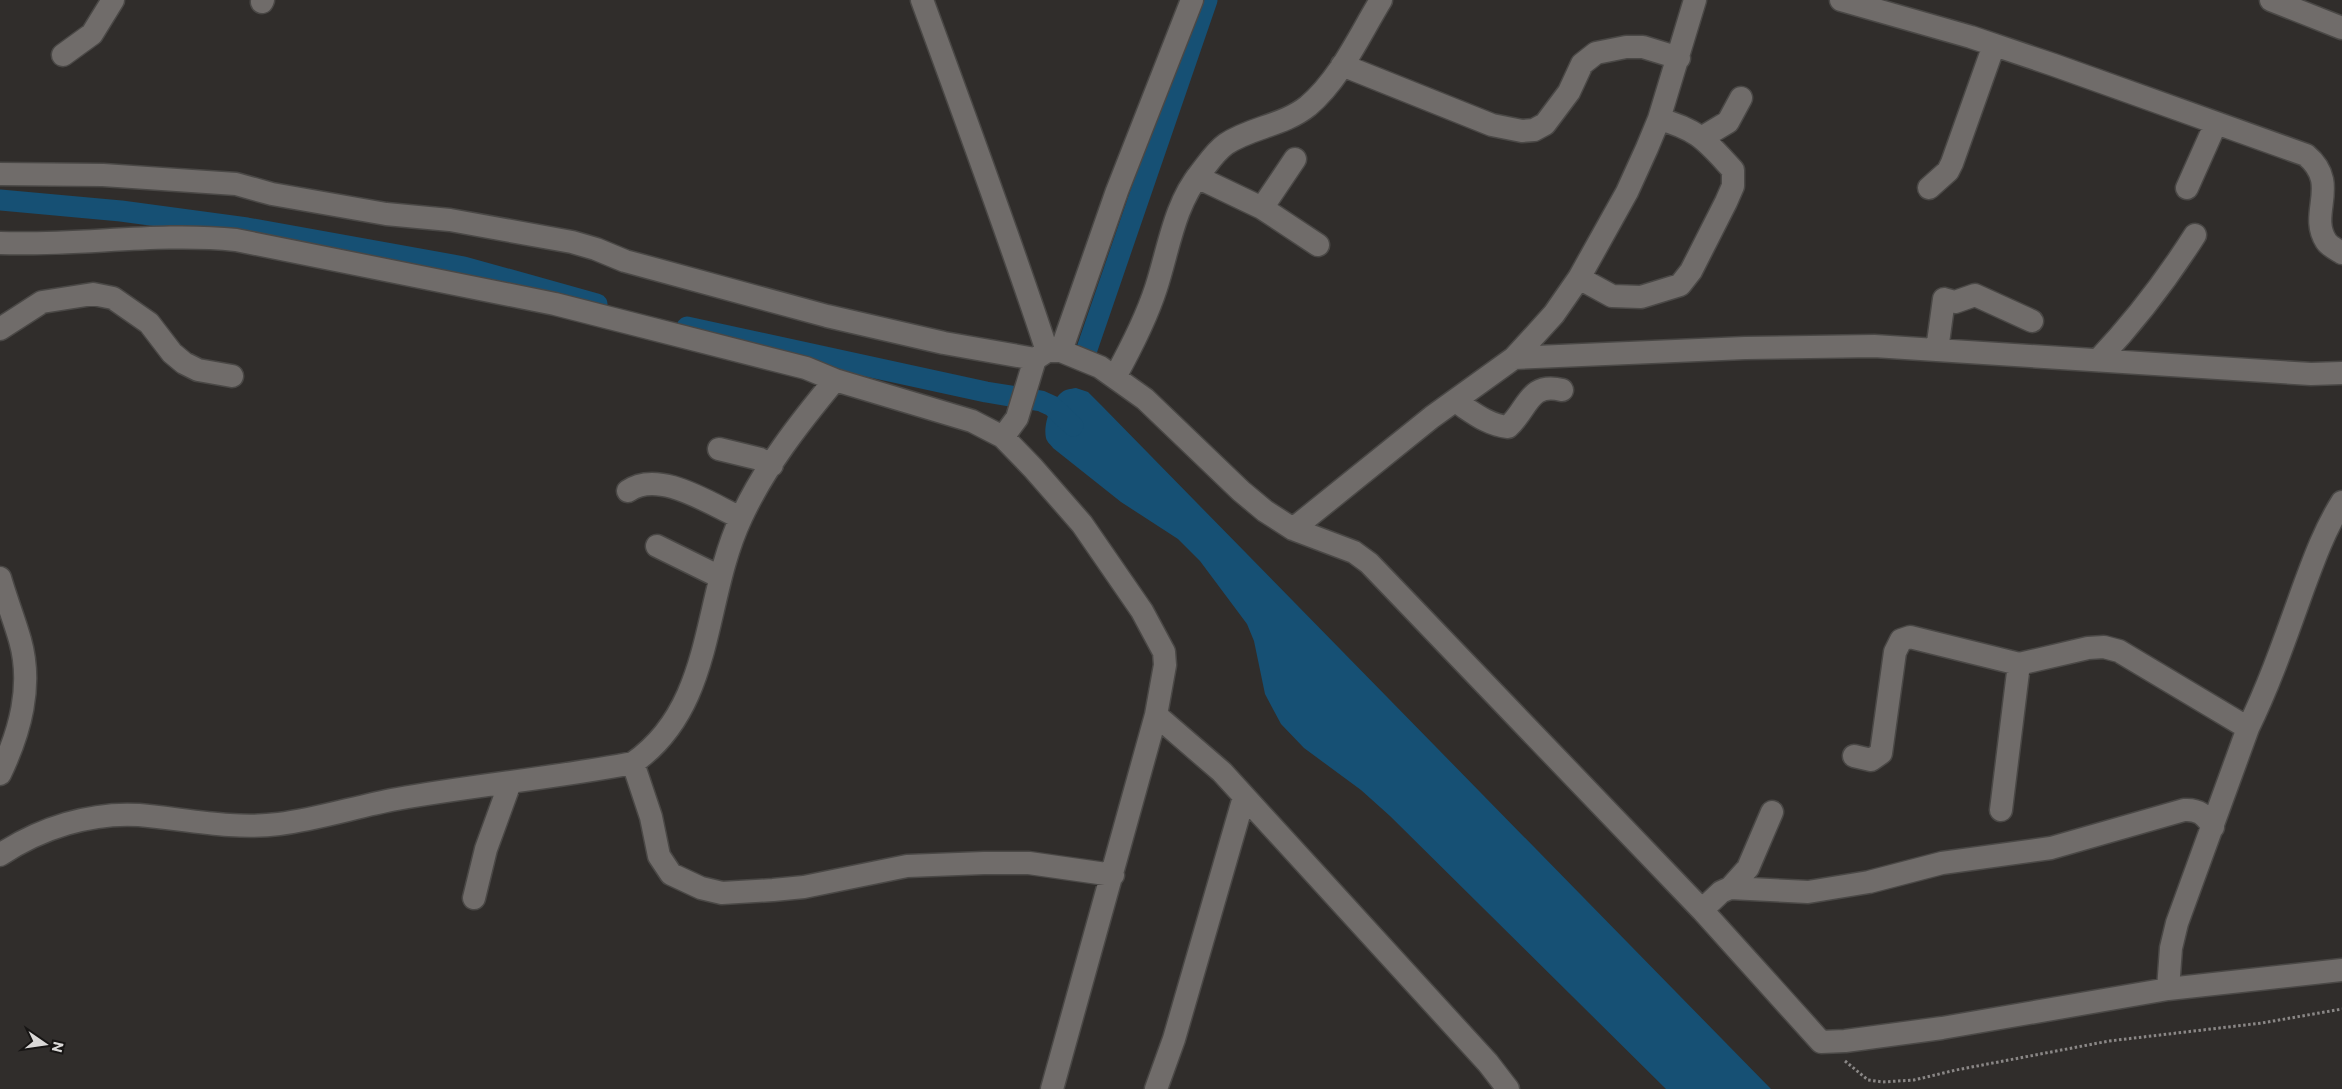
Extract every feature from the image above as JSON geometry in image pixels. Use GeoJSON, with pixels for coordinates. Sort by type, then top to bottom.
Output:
{"type":"FeatureCollection","features":[{"type":"Feature","properties":{"kind":"street"},"geometry":{"type":"LineString","coordinates":[[63,55],[92,34],[113,0]]}},
{"type":"Feature","properties":{"kind":"street"},"geometry":{"type":"LineString","coordinates":[[922,0],[1012,245],[1043,359]]}},
{"type":"Feature","properties":{"kind":"street"},"geometry":{"type":"LineString","coordinates":[[1003,437],[1017,418],[1118,191],[1192,0]]}},
{"type":"Feature","properties":{"kind":"street"},"geometry":{"type":"LineString","coordinates":[[1115,377],[1139,331],[1156,289],[1180,204],[1197,177],[1224,145],[1240,136],[1282,122],[1308,106],[1342,64],[1381,0]]}},
{"type":"Feature","properties":{"kind":"street"},"geometry":{"type":"LineString","coordinates":[[1293,528],[1455,400],[1514,358],[1554,314],[1579,278],[1627,192],[1659,119],[1695,0]]}},
{"type":"Feature","properties":{"kind":"street"},"geometry":{"type":"LineString","coordinates":[[1842,0],[1994,45],[2306,155],[2317,164],[2322,176],[2323,196],[2320,226],[2327,242],[2342,253]]}},
{"type":"Feature","properties":{"kind":"street"},"geometry":{"type":"LineString","coordinates":[[2272,0],[2342,28]]}},
{"type":"Feature","properties":{"kind":"street"},"geometry":{"type":"LineString","coordinates":[[1929,188],[1948,171],[1952,163],[1994,45]]}},
{"type":"Feature","properties":{"kind":"street"},"geometry":{"type":"LineString","coordinates":[[1342,64],[1492,125],[1522,131],[1534,130],[1545,124],[1569,92],[1582,64],[1596,53],[1626,46],[1642,47],[1679,58]]}},
{"type":"Feature","properties":{"kind":"street"},"geometry":{"type":"LineString","coordinates":[[1703,137],[1728,122],[1741,98]]}},
{"type":"Feature","properties":{"kind":"street"},"geometry":{"type":"LineString","coordinates":[[1579,278],[1612,296],[1641,297],[1680,285],[1691,271],[1733,186],[1732,170],[1703,137],[1678,124],[1659,119]]}},
{"type":"Feature","properties":{"kind":"street"},"geometry":{"type":"LineString","coordinates":[[2187,188],[2216,123]]}},
{"type":"Feature","properties":{"kind":"street"},"geometry":{"type":"LineString","coordinates":[[1262,208],[1296,159]]}},
{"type":"Feature","properties":{"kind":"street"},"geometry":{"type":"LineString","coordinates":[[0,174],[103,175],[220,182],[386,214],[450,220],[572,242],[596,249],[625,261],[826,316],[944,343],[1100,367],[1144,399],[1241,491],[1266,511],[1293,528],[1338,544],[1354,552],[1369,563],[1702,910],[1821,1042],[1845,1041],[1942,1028],[2168,989],[2342,970]]}},
{"type":"Feature","properties":{"kind":"street"},"geometry":{"type":"LineString","coordinates":[[1197,177],[1262,208],[1318,245]]}},
{"type":"Feature","properties":{"kind":"street"},"geometry":{"type":"LineString","coordinates":[[2098,360],[2134,322],[2167,280],[2196,235]]}},
{"type":"Feature","properties":{"kind":"street"},"geometry":{"type":"LineString","coordinates":[[0,243],[199,236],[236,240],[555,304],[796,366],[836,380],[956,414],[1003,437],[1082,524],[1142,611],[1164,652],[1165,665],[1156,714],[1113,875],[1052,1089]]}},
{"type":"Feature","properties":{"kind":"street"},"geometry":{"type":"LineString","coordinates":[[0,329],[42,302],[93,294],[113,298],[150,323],[172,353],[184,363],[198,370],[232,376]]}},
{"type":"Feature","properties":{"kind":"street"},"geometry":{"type":"LineString","coordinates":[[1937,350],[1935,296],[1955,302],[1975,295],[2032,321]]}},
{"type":"Feature","properties":{"kind":"street"},"geometry":{"type":"LineString","coordinates":[[1514,358],[1835,346],[1937,350],[2301,373],[2342,373]]}},
{"type":"Feature","properties":{"kind":"street"},"geometry":{"type":"LineString","coordinates":[[0,855],[53,827],[109,816],[137,815],[245,825],[276,825],[396,800],[632,763],[651,750],[673,724],[683,706],[695,679],[720,577],[741,518],[772,465],[805,418],[836,380]]}},
{"type":"Feature","properties":{"kind":"street"},"geometry":{"type":"LineString","coordinates":[[1455,400],[1482,418],[1499,426],[1508,427],[1535,393],[1542,388],[1562,390]]}},
{"type":"Feature","properties":{"kind":"street"},"geometry":{"type":"LineString","coordinates":[[719,449],[760,459],[772,465]]}},
{"type":"Feature","properties":{"kind":"street"},"geometry":{"type":"LineString","coordinates":[[628,491],[643,483],[668,486],[682,490],[741,518]]}},
{"type":"Feature","properties":{"kind":"street"},"geometry":{"type":"LineString","coordinates":[[2168,989],[2171,948],[2177,923],[2248,728],[2262,699],[2314,562],[2333,517],[2342,502]]}},
{"type":"Feature","properties":{"kind":"street"},"geometry":{"type":"LineString","coordinates":[[657,546],[720,577]]}},
{"type":"Feature","properties":{"kind":"street"},"geometry":{"type":"LineString","coordinates":[[0,578],[20,642],[25,695],[18,729],[0,774]]}},
{"type":"Feature","properties":{"kind":"street"},"geometry":{"type":"LineString","coordinates":[[1854,756],[1871,760],[1880,753],[1895,652],[1900,640],[1910,637],[2019,664],[2088,648],[2104,647],[2119,651],[2248,728]]}},
{"type":"Feature","properties":{"kind":"street"},"geometry":{"type":"LineString","coordinates":[[2001,810],[2019,664]]}},
{"type":"Feature","properties":{"kind":"street"},"geometry":{"type":"LineString","coordinates":[[1156,714],[1222,772],[1488,1063],[1508,1089]]}},
{"type":"Feature","properties":{"kind":"street"},"geometry":{"type":"LineString","coordinates":[[632,763],[644,794],[659,856],[671,874],[701,888],[722,893],[813,885],[907,866],[1030,863],[1113,875]]}},
{"type":"Feature","properties":{"kind":"street"},"geometry":{"type":"LineString","coordinates":[[474,898],[486,849],[510,783]]}},
{"type":"Feature","properties":{"kind":"street"},"geometry":{"type":"LineString","coordinates":[[1156,1089],[1174,1039],[1244,797]]}},
{"type":"Feature","properties":{"kind":"street"},"geometry":{"type":"LineString","coordinates":[[1730,888],[1808,892],[1869,882],[1942,863],[2051,848],[2184,810],[2193,809],[2201,813],[2213,827]]}},
{"type":"Feature","properties":{"kind":"street"},"geometry":{"type":"LineString","coordinates":[[1702,910],[1721,892],[1730,888],[1748,868],[1772,812]]}},
{"type":"Feature","properties":{"kind":"path"},"geometry":{"type":"LineString","coordinates":[[1821,1042],[1862,1077],[1868,1080],[1883,1082],[1914,1080],[1956,1070],[2109,1041],[2262,1024],[2342,1009]]}},
{"type":"Feature","properties":{"kind":"water"},"geometry":{"type":"Polygon","coordinates":[[[1076,388],[1088,392],[1101,405],[1771,1089],[1666,1089],[1390,816],[1361,790],[1304,748],[1281,724],[1265,694],[1254,641],[1247,624],[1200,561],[1178,539],[1121,502],[1053,448],[1047,441],[1046,427],[1054,402],[1063,392],[1076,388]]]}},
{"type":"Feature","properties":{"kind":"waterway"},"geometry":{"type":"LineString","coordinates":[[1087,349],[1207,0]]}},
{"type":"Feature","properties":{"kind":"waterway"},"geometry":{"type":"LineString","coordinates":[[0,200],[121,211],[247,228],[464,267],[597,304]]}},
{"type":"Feature","properties":{"kind":"waterway"},"geometry":{"type":"LineString","coordinates":[[687,327],[986,392],[1041,401],[1052,406],[1073,426]]}}]}
